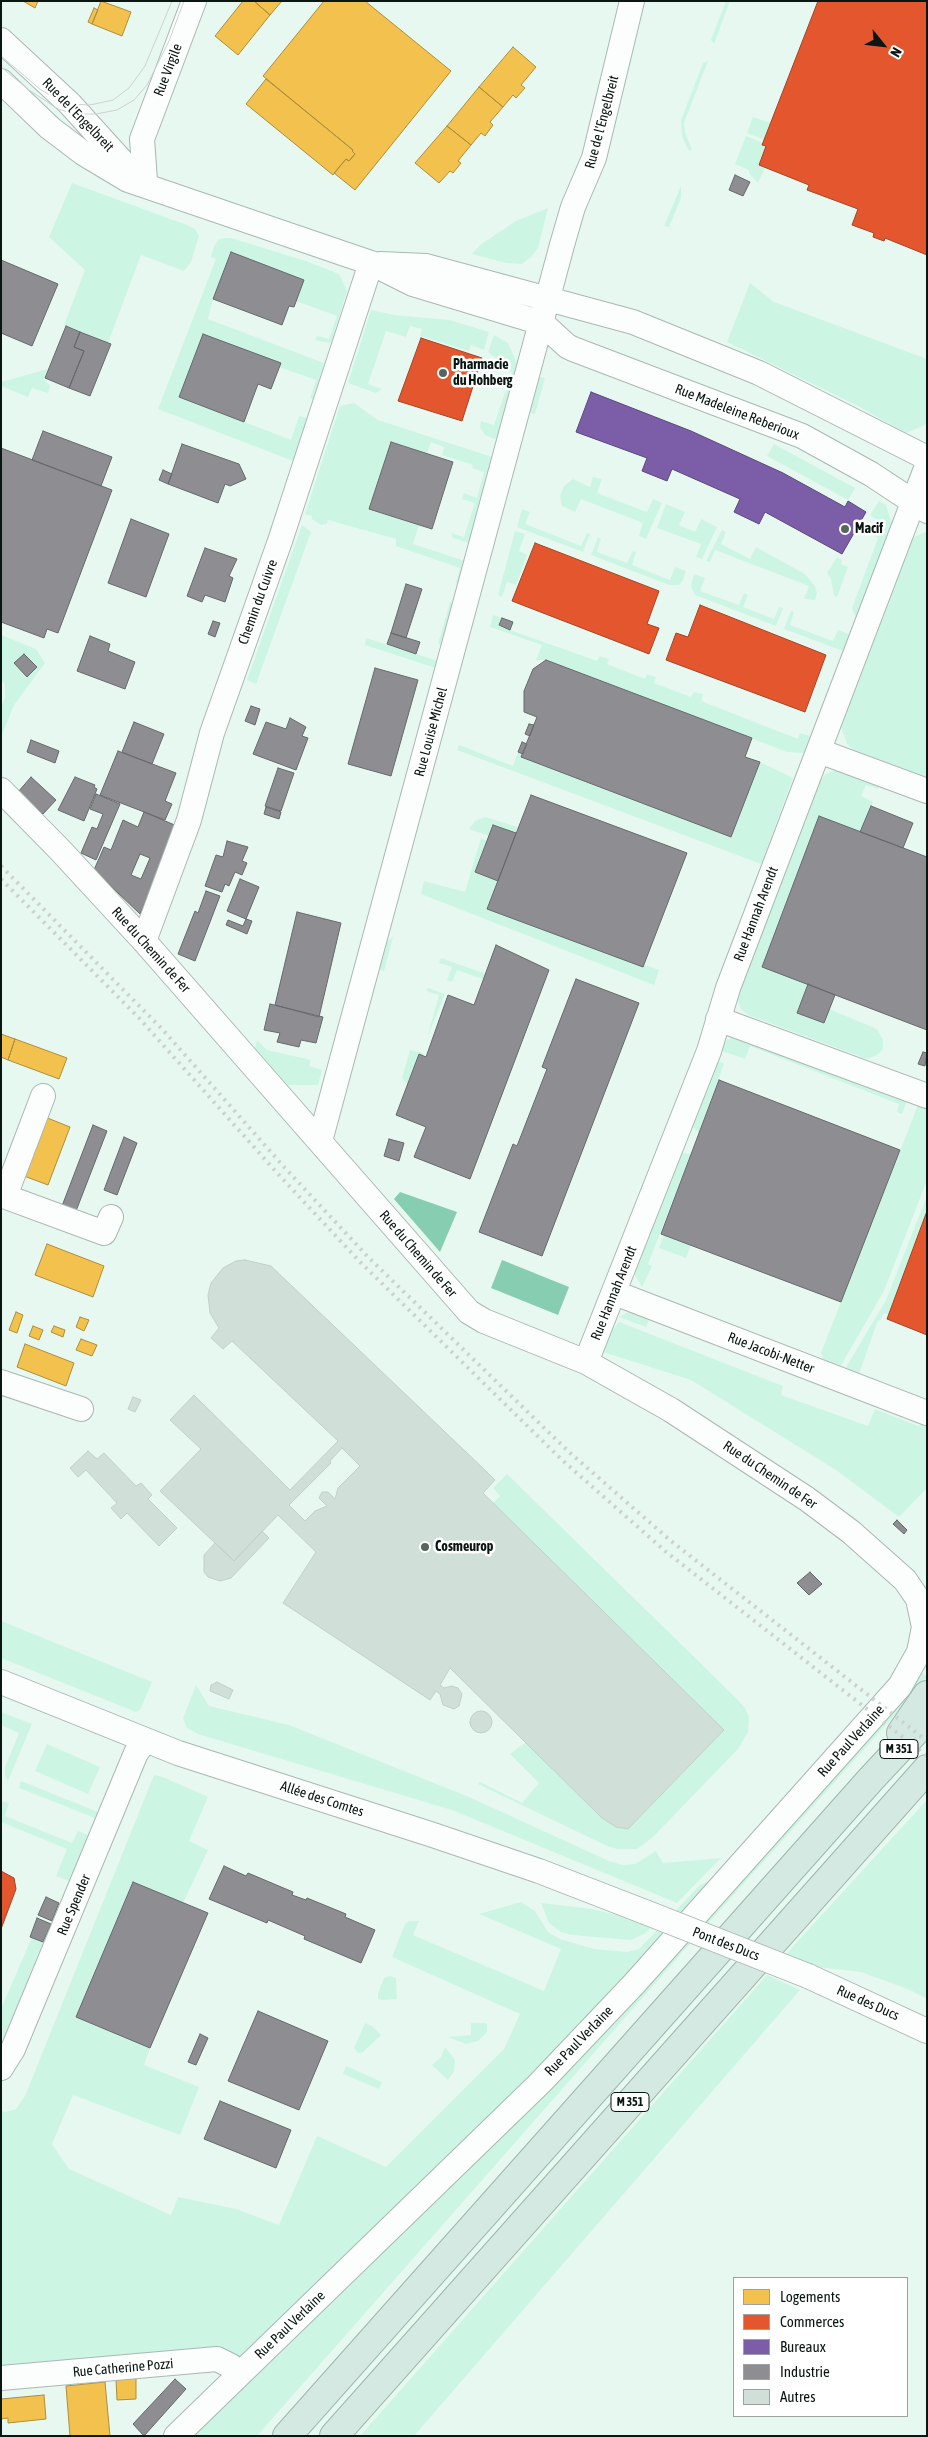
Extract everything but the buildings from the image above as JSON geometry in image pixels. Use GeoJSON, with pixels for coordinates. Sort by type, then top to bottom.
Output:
{"type":"FeatureCollection","features":[{"type":"Feature","properties":{"kind":"highway"},"geometry":{"type":"LineString","coordinates":[[872,1779],[927,1695]]}},
{"type":"Feature","properties":{"kind":"highway","name":"M 351"},"geometry":{"type":"LineString","coordinates":[[287,2436],[872,1779],[927,1720]]}},
{"type":"Feature","properties":{"kind":"highway","name":"M 351"},"geometry":{"type":"LineString","coordinates":[[334,2436],[927,1768]]}},
{"type":"Feature","properties":{"kind":"street","name":"Rue Virgile"},"geometry":{"type":"LineString","coordinates":[[118,167],[142,139],[194,1]]}},
{"type":"Feature","properties":{"kind":"street","name":"Rue de l'Engelbreit"},"geometry":{"type":"LineString","coordinates":[[1,82],[50,128],[83,153],[118,167],[150,184],[371,263],[413,284],[542,323],[573,208],[594,158],[632,1]]}},
{"type":"Feature","properties":{"kind":"street","name":"Rue de l'Engelbreit"},"geometry":{"type":"LineString","coordinates":[[1,40],[70,104],[118,167]]}},
{"type":"Feature","properties":{"kind":"street","name":"Rue Virgile"},"geometry":{"type":"LineString","coordinates":[[142,139],[150,184]]}},
{"type":"Feature","properties":{"kind":"street","name":"Rue de l'Engelbreit"},"geometry":{"type":"LineString","coordinates":[[371,263],[426,266],[549,298]]}},
{"type":"Feature","properties":{"kind":"street","name":"Chemin du Cuivre"},"geometry":{"type":"LineString","coordinates":[[144,941],[189,820],[212,733],[280,541],[371,263]]}},
{"type":"Feature","properties":{"kind":"street"},"geometry":{"type":"LineString","coordinates":[[549,298],[634,322],[742,366],[822,404],[890,441],[927,458]]}},
{"type":"Feature","properties":{"kind":"street","name":"Rue Madeleine Reberioux"},"geometry":{"type":"LineString","coordinates":[[542,323],[567,346],[802,436],[871,474],[921,490]]}},
{"type":"Feature","properties":{"kind":"street","name":"Rue Louise Michel"},"geometry":{"type":"LineString","coordinates":[[320,1141],[542,323]]}},
{"type":"Feature","properties":{"kind":"street","name":"Rue Hannah Arendt"},"geometry":{"type":"LineString","coordinates":[[586,1362],[615,1293],[708,1051],[718,1019],[819,751],[921,490]]}},
{"type":"Feature","properties":{"kind":"street"},"geometry":{"type":"LineString","coordinates":[[819,751],[927,791]]}},
{"type":"Feature","properties":{"kind":"street","name":"Rue du Chemin de Fer"},"geometry":{"type":"LineString","coordinates":[[1,790],[61,851],[144,941],[470,1312],[489,1323],[586,1362],[678,1415],[828,1514],[905,1580],[918,1599],[921,1608]]}},
{"type":"Feature","properties":{"kind":"street"},"geometry":{"type":"LineString","coordinates":[[718,1019],[927,1096]]}},
{"type":"Feature","properties":{"kind":"street"},"geometry":{"type":"LineString","coordinates":[[43,1096],[3,1195],[104,1234],[111,1217]]}},
{"type":"Feature","properties":{"kind":"street","name":"Rue Jacobi-Netter"},"geometry":{"type":"LineString","coordinates":[[615,1293],[927,1413]]}},
{"type":"Feature","properties":{"kind":"street"},"geometry":{"type":"LineString","coordinates":[[1,1382],[81,1409]]}},
{"type":"Feature","properties":{"kind":"street","name":"Rue Paul Verlaine"},"geometry":{"type":"LineString","coordinates":[[176,2436],[581,2041],[900,1686],[914,1664],[923,1640],[924,1627],[921,1608]]}},
{"type":"Feature","properties":{"kind":"street","name":"Allée des Comtes"},"geometry":{"type":"LineString","coordinates":[[1,1682],[145,1741],[539,1871],[645,1912]]}},
{"type":"Feature","properties":{"kind":"street","name":"Rue Spender"},"geometry":{"type":"LineString","coordinates":[[1,2068],[13,2049],[136,1753],[145,1741]]}},
{"type":"Feature","properties":{"kind":"street","name":"Pont des Ducs"},"geometry":{"type":"LineString","coordinates":[[645,1912],[808,1976]]}},
{"type":"Feature","properties":{"kind":"street","name":"Rue des Ducs"},"geometry":{"type":"LineString","coordinates":[[808,1976],[927,2031]]}},
{"type":"Feature","properties":{"kind":"street","name":"Rue Catherine Pozzi"},"geometry":{"type":"LineString","coordinates":[[1,2378],[217,2359],[231,2366],[238,2376]]}},
{"type":"Feature","properties":{"kind":"shaded area"},"geometry":{"type":"Polygon","coordinates":[[[726,1],[730,1],[714,44],[711,40],[726,1]]]}},
{"type":"Feature","properties":{"kind":"shaded area"},"geometry":{"type":"Polygon","coordinates":[[[708,61],[684,123],[685,133],[692,149],[689,151],[682,137],[681,120],[703,63],[708,61]]]}},
{"type":"Feature","properties":{"kind":"shaded area"},"geometry":{"type":"Polygon","coordinates":[[[753,117],[771,123],[765,140],[747,133],[753,117]]]}},
{"type":"Feature","properties":{"kind":"shaded area"},"geometry":{"type":"Polygon","coordinates":[[[746,136],[766,146],[759,165],[765,168],[758,183],[749,173],[749,170],[735,164],[746,136]]]}},
{"type":"Feature","properties":{"kind":"shaded area"},"geometry":{"type":"Polygon","coordinates":[[[72,183],[187,225],[195,229],[199,236],[191,262],[184,271],[141,255],[108,343],[64,325],[85,270],[49,237],[72,183]]]}},
{"type":"Feature","properties":{"kind":"shaded area"},"geometry":{"type":"Polygon","coordinates":[[[681,186],[681,198],[669,227],[664,226],[681,186]]]}},
{"type":"Feature","properties":{"kind":"shaded area"},"geometry":{"type":"Polygon","coordinates":[[[548,208],[538,248],[522,264],[506,263],[472,254],[480,245],[516,221],[548,208]]]}},
{"type":"Feature","properties":{"kind":"shaded area"},"geometry":{"type":"Polygon","coordinates":[[[231,238],[306,261],[339,274],[347,291],[331,343],[315,340],[317,336],[329,339],[337,316],[296,301],[213,299],[208,319],[324,363],[313,399],[310,398],[316,380],[279,367],[180,397],[291,440],[299,416],[307,418],[293,461],[158,409],[216,259],[211,257],[214,246],[218,240],[231,238]]]}},
{"type":"Feature","properties":{"kind":"shaded area"},"geometry":{"type":"Polygon","coordinates":[[[750,283],[774,302],[927,359],[927,424],[906,433],[858,406],[727,342],[750,283]]]}},
{"type":"Feature","properties":{"kind":"shaded area"},"geometry":{"type":"Polygon","coordinates":[[[371,310],[394,315],[450,320],[489,332],[484,350],[471,345],[469,351],[420,336],[422,329],[410,326],[406,337],[386,331],[368,384],[382,389],[376,393],[348,383],[371,310]]]}},
{"type":"Feature","properties":{"kind":"shaded area"},"geometry":{"type":"Polygon","coordinates":[[[494,335],[508,343],[517,363],[497,440],[485,435],[480,427],[481,421],[494,425],[512,372],[499,368],[501,362],[488,352],[494,335]]]}},
{"type":"Feature","properties":{"kind":"shaded area"},"geometry":{"type":"Polygon","coordinates":[[[48,369],[44,379],[50,386],[48,393],[32,388],[28,397],[1,386],[1,382],[48,369]]]}},
{"type":"Feature","properties":{"kind":"shaded area"},"geometry":{"type":"Polygon","coordinates":[[[537,376],[545,378],[535,414],[527,412],[537,376]]]}},
{"type":"Feature","properties":{"kind":"shaded area"},"geometry":{"type":"Polygon","coordinates":[[[354,403],[378,420],[492,457],[469,543],[453,538],[451,533],[464,537],[475,503],[462,499],[464,493],[477,498],[484,472],[472,468],[473,465],[442,455],[444,447],[431,442],[427,453],[391,442],[369,509],[419,525],[413,544],[465,561],[459,584],[456,583],[460,568],[396,546],[396,539],[328,520],[327,524],[321,525],[312,519],[312,516],[305,514],[340,406],[354,403]]]}},
{"type":"Feature","properties":{"kind":"shaded area"},"geometry":{"type":"Polygon","coordinates":[[[774,444],[855,488],[848,500],[767,456],[774,444]]]}},
{"type":"Feature","properties":{"kind":"shaded area"},"geometry":{"type":"Polygon","coordinates":[[[593,477],[602,479],[597,493],[647,512],[653,499],[662,503],[646,539],[639,536],[643,523],[581,499],[575,512],[562,506],[560,496],[564,486],[573,479],[590,487],[593,477]]]}},
{"type":"Feature","properties":{"kind":"shaded area"},"geometry":{"type":"Polygon","coordinates":[[[879,501],[886,505],[892,524],[856,618],[852,608],[878,538],[869,532],[876,519],[870,515],[879,501]]]}},
{"type":"Feature","properties":{"kind":"shaded area"},"geometry":{"type":"Polygon","coordinates":[[[666,504],[685,512],[679,525],[695,532],[701,519],[717,527],[702,559],[696,557],[701,544],[657,528],[666,504]]]}},
{"type":"Feature","properties":{"kind":"shaded area"},"geometry":{"type":"Polygon","coordinates":[[[522,509],[530,512],[525,524],[581,546],[587,533],[590,534],[583,552],[517,527],[522,509]]]}},
{"type":"Feature","properties":{"kind":"shaded area"},"geometry":{"type":"Polygon","coordinates":[[[302,525],[311,532],[256,684],[247,680],[302,525]]]}},
{"type":"Feature","properties":{"kind":"shaded area"},"geometry":{"type":"Polygon","coordinates":[[[722,530],[726,532],[721,544],[750,559],[756,547],[805,574],[815,586],[817,593],[815,600],[804,599],[809,586],[715,550],[710,562],[706,561],[722,530]]]}},
{"type":"Feature","properties":{"kind":"shaded area"},"geometry":{"type":"Polygon","coordinates":[[[515,531],[525,534],[519,551],[527,555],[516,585],[507,582],[502,597],[498,595],[515,531]]]}},
{"type":"Feature","properties":{"kind":"shaded area"},"geometry":{"type":"Polygon","coordinates":[[[927,531],[927,778],[854,750],[847,744],[841,727],[841,718],[910,539],[927,531]]]}},
{"type":"Feature","properties":{"kind":"shaded area"},"geometry":{"type":"Polygon","coordinates":[[[598,537],[601,539],[597,552],[627,563],[633,551],[636,552],[632,565],[670,580],[675,567],[686,571],[683,580],[679,585],[669,585],[591,555],[598,537]]]}},
{"type":"Feature","properties":{"kind":"shaded area"},"geometry":{"type":"Polygon","coordinates":[[[837,557],[842,560],[841,564],[848,567],[837,597],[834,596],[831,579],[827,573],[837,557]]]}},
{"type":"Feature","properties":{"kind":"shaded area"},"geometry":{"type":"Polygon","coordinates":[[[694,574],[705,578],[700,591],[739,605],[744,593],[748,595],[743,607],[774,619],[779,607],[783,608],[776,626],[695,595],[691,586],[694,574]]]}},
{"type":"Feature","properties":{"kind":"shaded area"},"geometry":{"type":"Polygon","coordinates":[[[450,602],[454,603],[442,645],[438,644],[450,602]]]}},
{"type":"Feature","properties":{"kind":"shaded area"},"geometry":{"type":"Polygon","coordinates":[[[791,611],[794,612],[790,625],[833,641],[838,630],[849,634],[843,651],[784,629],[791,611]]]}},
{"type":"Feature","properties":{"kind":"shaded area"},"geometry":{"type":"Polygon","coordinates":[[[493,615],[502,618],[499,625],[510,630],[597,661],[600,656],[609,659],[607,664],[645,679],[647,674],[656,677],[654,683],[691,697],[694,692],[703,694],[701,701],[798,739],[800,733],[810,736],[804,753],[787,752],[546,660],[536,660],[542,645],[490,627],[493,615]]]}},
{"type":"Feature","properties":{"kind":"shaded area"},"geometry":{"type":"Polygon","coordinates":[[[1,635],[36,649],[45,663],[14,705],[1,737],[1,707],[5,698],[5,685],[1,679],[1,635]]]}},
{"type":"Feature","properties":{"kind":"shaded area"},"geometry":{"type":"Polygon","coordinates":[[[366,638],[438,661],[436,668],[365,645],[366,638]]]}},
{"type":"Feature","properties":{"kind":"shaded area"},"geometry":{"type":"Polygon","coordinates":[[[459,745],[513,766],[518,752],[523,754],[522,758],[731,837],[760,762],[793,778],[761,864],[457,750],[459,745]]]}},
{"type":"Feature","properties":{"kind":"shaded area"},"geometry":{"type":"Polygon","coordinates":[[[839,769],[879,784],[878,789],[866,785],[861,796],[873,802],[860,832],[819,816],[762,967],[808,984],[797,1013],[829,1009],[877,1029],[883,1040],[883,1049],[877,1055],[867,1059],[748,1015],[740,1008],[737,997],[814,788],[826,774],[839,769]]]}},
{"type":"Feature","properties":{"kind":"shaded area"},"geometry":{"type":"Polygon","coordinates":[[[485,817],[518,827],[516,833],[493,825],[489,836],[469,829],[475,821],[485,817]]]}},
{"type":"Feature","properties":{"kind":"shaded area"},"geometry":{"type":"Polygon","coordinates":[[[481,838],[487,841],[475,872],[498,881],[487,909],[643,966],[659,970],[654,985],[421,894],[424,881],[465,892],[481,838]]]}},
{"type":"Feature","properties":{"kind":"shaded area"},"geometry":{"type":"Polygon","coordinates":[[[393,937],[384,971],[376,969],[384,944],[393,937]]]}},
{"type":"Feature","properties":{"kind":"shaded area"},"geometry":{"type":"Polygon","coordinates":[[[441,958],[486,974],[483,979],[457,970],[452,982],[447,980],[452,967],[439,963],[441,958]]]}},
{"type":"Feature","properties":{"kind":"shaded area"},"geometry":{"type":"Polygon","coordinates":[[[428,988],[445,994],[427,1038],[439,995],[426,991],[428,988]]]}},
{"type":"Feature","properties":{"kind":"shaded area"},"geometry":{"type":"Polygon","coordinates":[[[734,1037],[908,1098],[902,1114],[897,1112],[899,1104],[750,1046],[745,1059],[720,1049],[724,1041],[734,1037]]]}},
{"type":"Feature","properties":{"kind":"shaded area"},"geometry":{"type":"Polygon","coordinates":[[[257,1040],[267,1050],[311,1060],[309,1066],[322,1070],[318,1085],[288,1085],[255,1048],[257,1040]]]}},
{"type":"Feature","properties":{"kind":"shaded area"},"geometry":{"type":"Polygon","coordinates":[[[410,1050],[423,1053],[423,1055],[419,1054],[408,1084],[402,1078],[410,1050]]]}},
{"type":"Feature","properties":{"kind":"shaded area"},"geometry":{"type":"Polygon","coordinates":[[[713,1059],[724,1064],[699,1133],[690,1124],[713,1059]]]}},
{"type":"Feature","properties":{"kind":"shaded area"},"geometry":{"type":"Polygon","coordinates":[[[918,1105],[927,1105],[927,1180],[884,1291],[840,1367],[823,1359],[821,1353],[918,1105]]]}},
{"type":"Feature","properties":{"kind":"shaded area"},"geometry":{"type":"Polygon","coordinates":[[[681,1153],[691,1154],[648,1264],[652,1266],[642,1287],[635,1275],[635,1267],[681,1153]]]}},
{"type":"Feature","properties":{"kind":"shaded area"},"geometry":{"type":"Polygon","coordinates":[[[400,1192],[457,1212],[440,1252],[394,1199],[400,1192]]]}},
{"type":"Feature","properties":{"kind":"shaded area"},"geometry":{"type":"Polygon","coordinates":[[[927,1196],[927,1211],[889,1314],[884,1313],[880,1321],[878,1320],[859,1374],[845,1369],[886,1300],[927,1196]]]}},
{"type":"Feature","properties":{"kind":"shaded area"},"geometry":{"type":"Polygon","coordinates":[[[664,1235],[691,1245],[686,1258],[659,1248],[664,1235]]]}},
{"type":"Feature","properties":{"kind":"shaded area"},"geometry":{"type":"Polygon","coordinates":[[[502,1260],[569,1287],[558,1315],[491,1288],[502,1260]]]}},
{"type":"Feature","properties":{"kind":"shaded area"},"geometry":{"type":"Polygon","coordinates":[[[630,1311],[651,1315],[646,1327],[619,1317],[630,1311]]]}},
{"type":"Feature","properties":{"kind":"shaded area"},"geometry":{"type":"Polygon","coordinates":[[[619,1322],[783,1386],[781,1395],[868,1426],[875,1409],[918,1426],[927,1422],[927,1488],[899,1517],[836,1470],[691,1380],[600,1351],[607,1331],[612,1331],[619,1322]]]}},
{"type":"Feature","properties":{"kind":"shaded area"},"geometry":{"type":"Polygon","coordinates":[[[507,1474],[737,1699],[745,1708],[749,1717],[748,1732],[738,1749],[652,1838],[637,1849],[617,1849],[607,1846],[478,1784],[480,1782],[522,1803],[539,1783],[510,1754],[526,1742],[602,1818],[616,1827],[628,1829],[724,1730],[493,1503],[500,1496],[493,1488],[507,1474]]]}},
{"type":"Feature","properties":{"kind":"shaded area"},"geometry":{"type":"Polygon","coordinates":[[[1,1621],[152,1682],[140,1710],[136,1712],[1,1658],[1,1621]]]}},
{"type":"Feature","properties":{"kind":"shaded area"},"geometry":{"type":"Polygon","coordinates":[[[922,1672],[927,1676],[927,1679],[688,1946],[257,2436],[191,2436],[906,1695],[922,1672]]]}},
{"type":"Feature","properties":{"kind":"shaded area"},"geometry":{"type":"Polygon","coordinates":[[[196,1685],[209,1706],[289,1725],[469,1797],[609,1861],[623,1865],[635,1864],[656,1851],[663,1863],[721,1858],[677,1903],[452,1810],[198,1734],[187,1728],[183,1718],[196,1685]]]}},
{"type":"Feature","properties":{"kind":"shaded area"},"geometry":{"type":"Polygon","coordinates":[[[1,1712],[32,1724],[8,1781],[5,1776],[5,1767],[19,1733],[1,1725],[1,1712]]]}},
{"type":"Feature","properties":{"kind":"shaded area"},"geometry":{"type":"Polygon","coordinates":[[[47,1744],[100,1767],[88,1794],[35,1771],[47,1744]]]}},
{"type":"Feature","properties":{"kind":"shaded area"},"geometry":{"type":"Polygon","coordinates":[[[154,1775],[163,1777],[208,1797],[189,1841],[208,1850],[183,1903],[133,1882],[77,2017],[150,2048],[144,2065],[199,2087],[180,2135],[73,2095],[52,2144],[69,2169],[171,2215],[178,2197],[236,2209],[279,2225],[317,2136],[386,2167],[504,2049],[520,2014],[392,1957],[405,1924],[409,1921],[419,1921],[413,1935],[544,1991],[561,1949],[479,1914],[521,1902],[535,1911],[548,1932],[560,1939],[594,1949],[627,1952],[639,1949],[700,1885],[710,1881],[594,2012],[342,2268],[238,2363],[1,2372],[1,2111],[6,2112],[16,2109],[25,2096],[154,1775]]]}},
{"type":"Feature","properties":{"kind":"shaded area"},"geometry":{"type":"Polygon","coordinates":[[[21,1781],[98,1812],[95,1818],[19,1788],[21,1781]]]}},
{"type":"Feature","properties":{"kind":"shaded area"},"geometry":{"type":"Polygon","coordinates":[[[927,1800],[927,1999],[910,1990],[861,1972],[817,1967],[786,1954],[927,1800]]]}},
{"type":"Feature","properties":{"kind":"shaded area"},"geometry":{"type":"Polygon","coordinates":[[[1,1801],[9,1803],[5,1816],[72,1843],[78,1831],[88,1835],[69,1881],[56,1876],[67,1849],[1,1822],[1,1801]]]}},
{"type":"Feature","properties":{"kind":"shaded area"},"geometry":{"type":"Polygon","coordinates":[[[541,1903],[592,1909],[621,1916],[651,1928],[644,1934],[631,1940],[572,1935],[561,1932],[549,1923],[541,1903]]]}},
{"type":"Feature","properties":{"kind":"shaded area"},"geometry":{"type":"Polygon","coordinates":[[[32,1937],[43,1942],[3,2040],[1,2009],[32,1937]]]}},
{"type":"Feature","properties":{"kind":"shaded area"},"geometry":{"type":"Polygon","coordinates":[[[767,1975],[800,1990],[414,2436],[360,2436],[767,1975]]]}},
{"type":"Feature","properties":{"kind":"shaded area"},"geometry":{"type":"Polygon","coordinates":[[[390,1976],[396,1978],[397,1999],[378,1999],[378,1993],[384,1978],[390,1976]]]}},
{"type":"Feature","properties":{"kind":"shaded area"},"geometry":{"type":"Polygon","coordinates":[[[365,2023],[372,2026],[381,2035],[363,2052],[358,2053],[354,2048],[365,2023]]]}},
{"type":"Feature","properties":{"kind":"shaded area"},"geometry":{"type":"Polygon","coordinates":[[[471,2023],[487,2023],[487,2032],[478,2041],[466,2044],[448,2037],[471,2035],[471,2023]]]}},
{"type":"Feature","properties":{"kind":"shaded area"},"geometry":{"type":"Polygon","coordinates":[[[445,2047],[455,2060],[454,2071],[448,2080],[432,2065],[441,2057],[445,2047]]]}},
{"type":"Feature","properties":{"kind":"shaded area"},"geometry":{"type":"Polygon","coordinates":[[[346,2066],[382,2082],[379,2089],[343,2074],[346,2066]]]}},
{"type":"Feature","properties":{"kind":"tram line"},"geometry":{"type":"LineString","coordinates":[[1,56],[41,90],[59,100],[70,104],[90,105],[113,100],[129,88],[145,66],[172,1]]}},
{"type":"Feature","properties":{"kind":"tram line"},"geometry":{"type":"LineString","coordinates":[[1,67],[29,90],[58,109],[75,114],[96,114],[117,110],[134,100],[147,85],[169,41],[184,1]]}},
{"type":"Feature","properties":{"kind":"railway"},"geometry":{"type":"LineString","coordinates":[[1,866],[163,1030],[285,1168],[368,1257],[569,1452],[671,1541],[927,1741]]}},
{"type":"Feature","properties":{"kind":"railway"},"geometry":{"type":"LineString","coordinates":[[1,879],[139,1018],[278,1174],[361,1263],[562,1460],[665,1551],[927,1756]]}},
{"type":"Feature","properties":{"kind":"place","name":"Pharmacie du Hohberg"},"geometry":{"type":"Point","coordinates":[443,373]}},
{"type":"Feature","properties":{"kind":"place","name":"Macif"},"geometry":{"type":"Point","coordinates":[845,529]}},
{"type":"Feature","properties":{"kind":"place","name":"Cosmeurop"},"geometry":{"type":"Point","coordinates":[425,1547]}}]}
